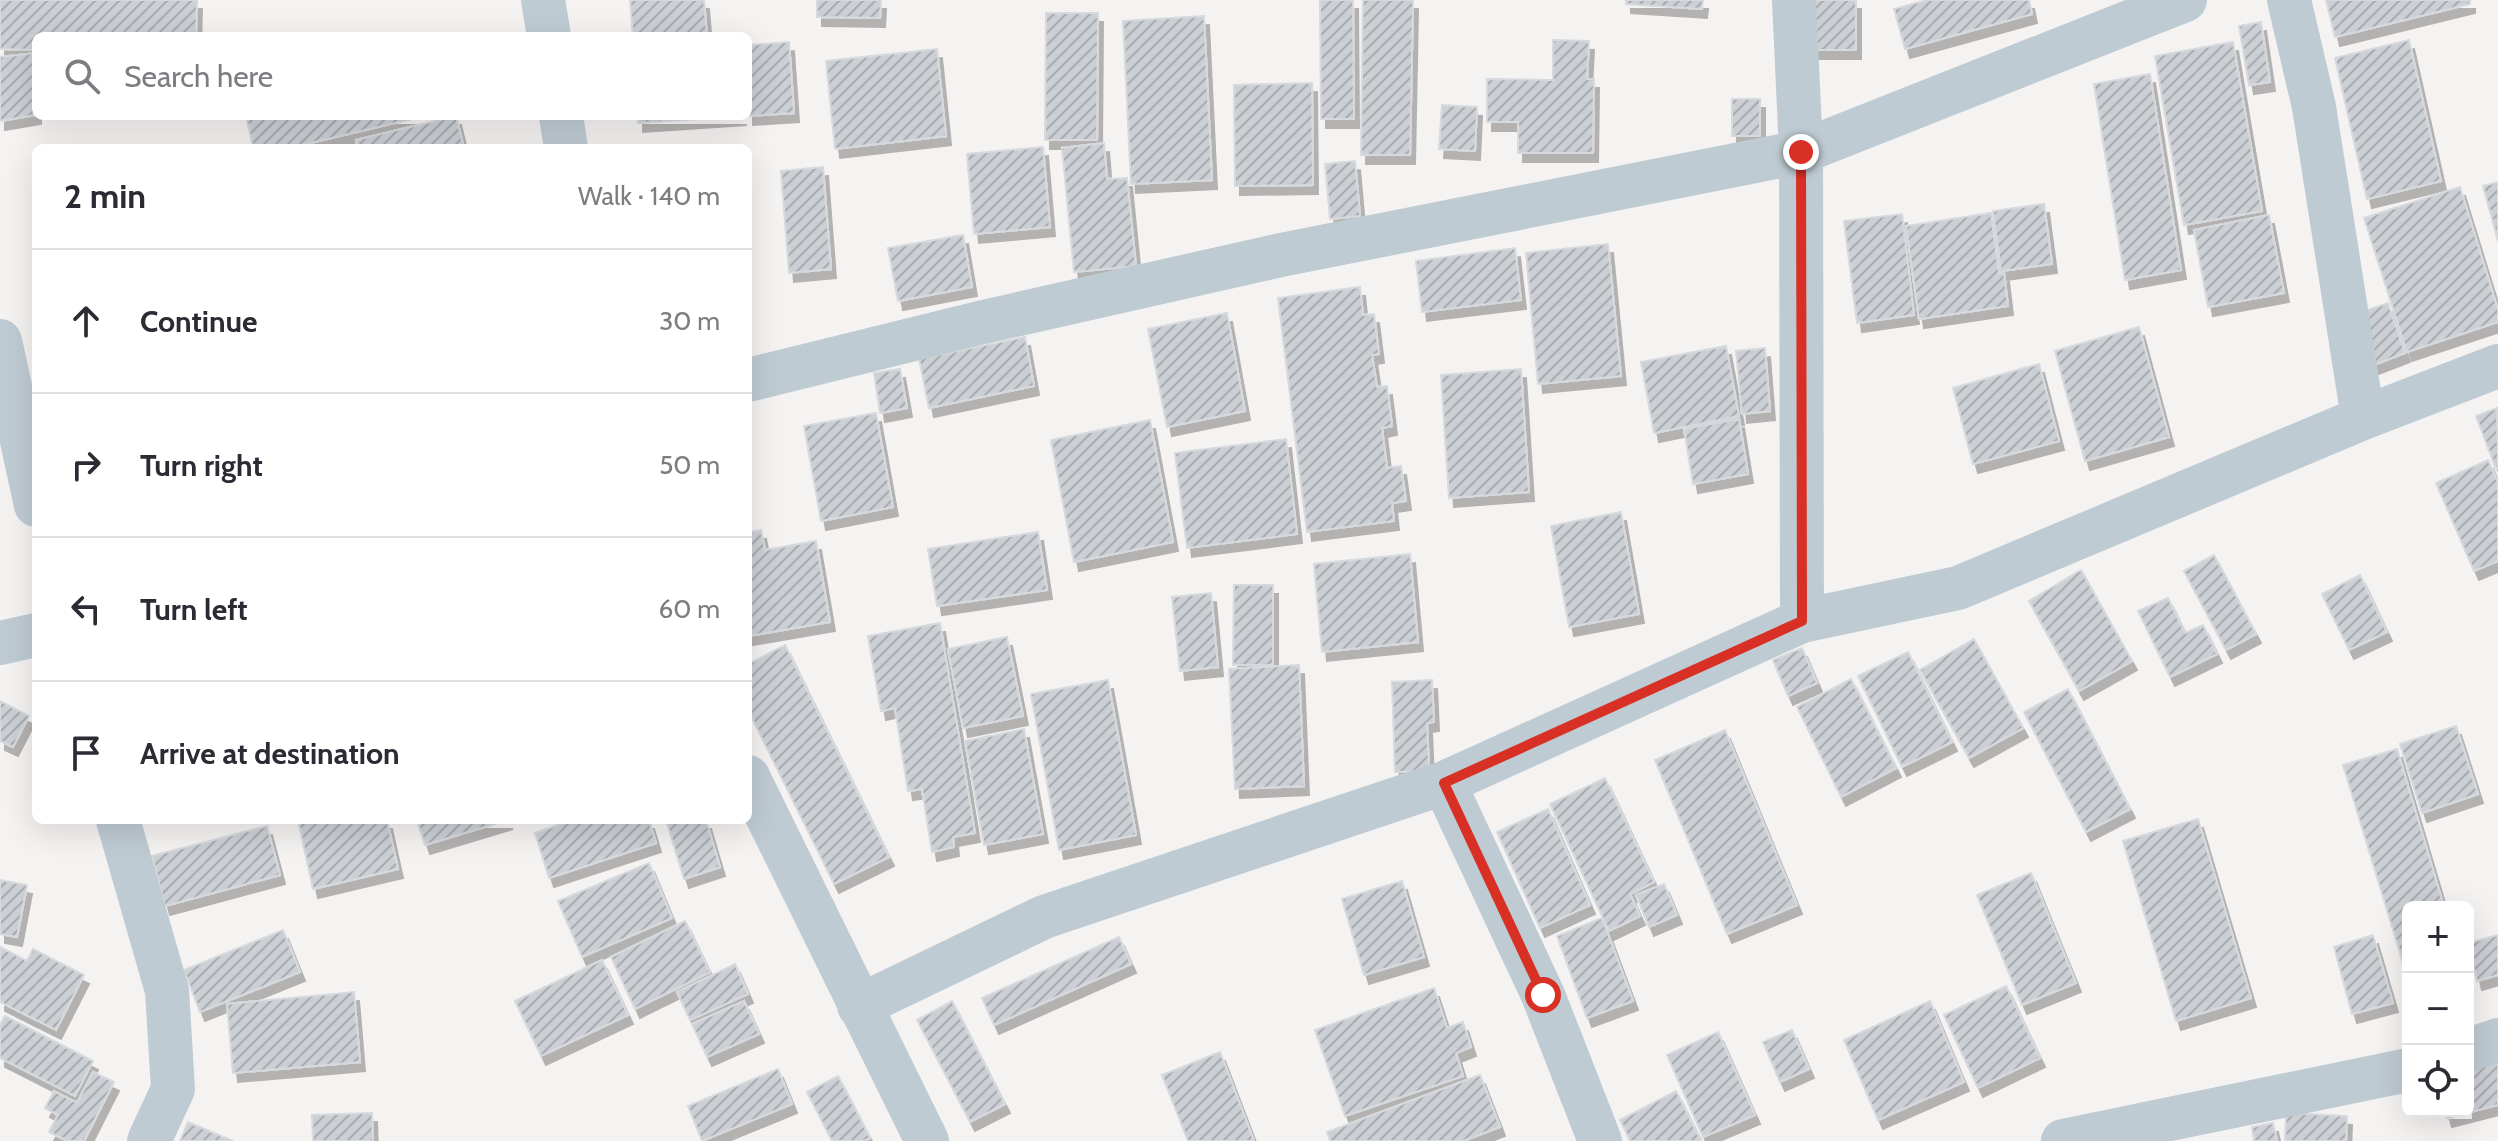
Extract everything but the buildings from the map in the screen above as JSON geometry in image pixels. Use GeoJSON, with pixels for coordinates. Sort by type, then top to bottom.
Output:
{"type":"FeatureCollection","features":[{"type":"Feature","properties":{"kind":"street"},"geometry":{"type":"LineString","coordinates":[[543,0],[548,32]]}},
{"type":"Feature","properties":{"kind":"street"},"geometry":{"type":"LineString","coordinates":[[1794,0],[1801,152],[1802,621]]}},
{"type":"Feature","properties":{"kind":"street"},"geometry":{"type":"LineString","coordinates":[[752,379],[979,323],[1281,255],[1801,152],[2185,0]]}},
{"type":"Feature","properties":{"kind":"street"},"geometry":{"type":"LineString","coordinates":[[2289,0],[2314,107],[2363,418]]}},
{"type":"Feature","properties":{"kind":"street"},"geometry":{"type":"LineString","coordinates":[[562,120],[565,144]]}},
{"type":"Feature","properties":{"kind":"street"},"geometry":{"type":"LineString","coordinates":[[0,341],[32,487]]}},
{"type":"Feature","properties":{"kind":"street"},"geometry":{"type":"LineString","coordinates":[[859,1006],[1044,917],[1444,783],[1802,621],[1958,588],[2363,418],[2498,366]]}},
{"type":"Feature","properties":{"kind":"street"},"geometry":{"type":"LineString","coordinates":[[0,643],[32,636]]}},
{"type":"Feature","properties":{"kind":"street"},"geometry":{"type":"LineString","coordinates":[[1444,783],[1543,995],[1600,1141]]}},
{"type":"Feature","properties":{"kind":"street"},"geometry":{"type":"LineString","coordinates":[[752,785],[927,1141]]}},
{"type":"Feature","properties":{"kind":"street"},"geometry":{"type":"LineString","coordinates":[[119,824],[167,991],[173,1089],[149,1141]]}},
{"type":"Feature","properties":{"kind":"street"},"geometry":{"type":"LineString","coordinates":[[2474,1048],[2498,1040]]}},
{"type":"Feature","properties":{"kind":"street"},"geometry":{"type":"LineString","coordinates":[[2063,1141],[2402,1071]]}},
{"type":"Feature","properties":{"kind":"route"},"geometry":{"type":"LineString","coordinates":[[1543,995],[1444,783],[1802,621],[1801,152]]}}]}
